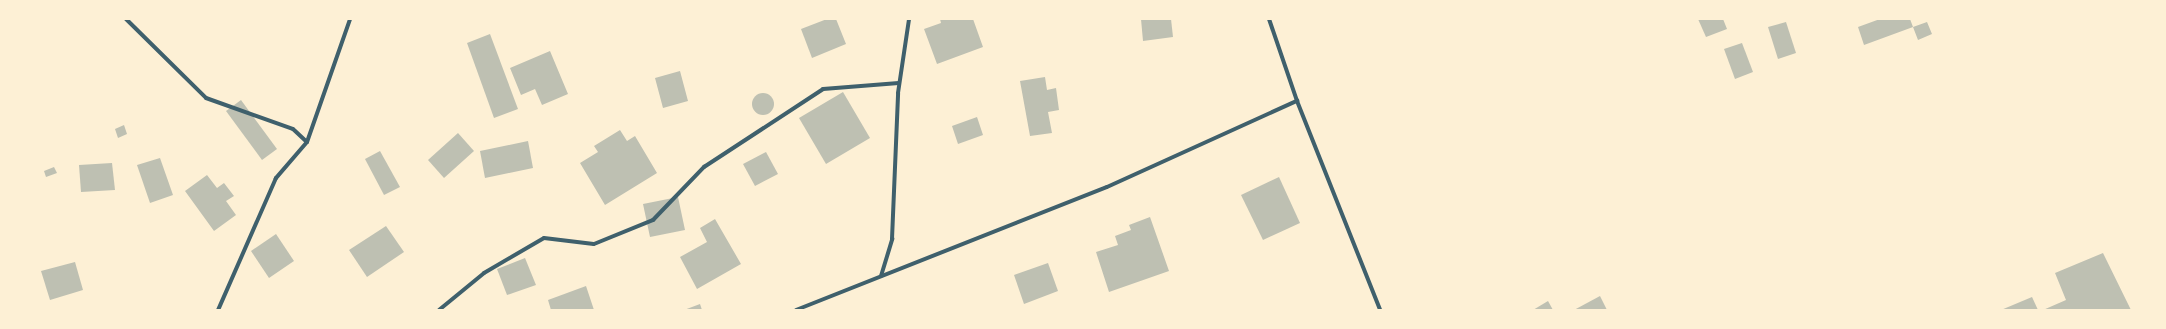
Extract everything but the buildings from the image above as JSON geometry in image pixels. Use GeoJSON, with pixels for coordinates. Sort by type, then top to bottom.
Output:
{"type":"FeatureCollection","features":[{"type":"Feature","properties":{"kind":"street"},"geometry":{"type":"LineString","coordinates":[[126,19],[206,98],[293,129],[307,142]]}},
{"type":"Feature","properties":{"kind":"street"},"geometry":{"type":"LineString","coordinates":[[218,310],[276,178],[307,142],[350,19]]}},
{"type":"Feature","properties":{"kind":"street"},"geometry":{"type":"LineString","coordinates":[[881,276],[892,239],[896,202],[899,83],[909,19]]}},
{"type":"Feature","properties":{"kind":"street"},"geometry":{"type":"LineString","coordinates":[[1269,19],[1297,101],[1380,310]]}},
{"type":"Feature","properties":{"kind":"street"},"geometry":{"type":"LineString","coordinates":[[439,310],[484,272],[544,238],[594,244],[653,220],[704,167],[823,89],[899,83]]}},
{"type":"Feature","properties":{"kind":"street"},"geometry":{"type":"LineString","coordinates":[[796,310],[1107,187],[1297,101]]}}]}
